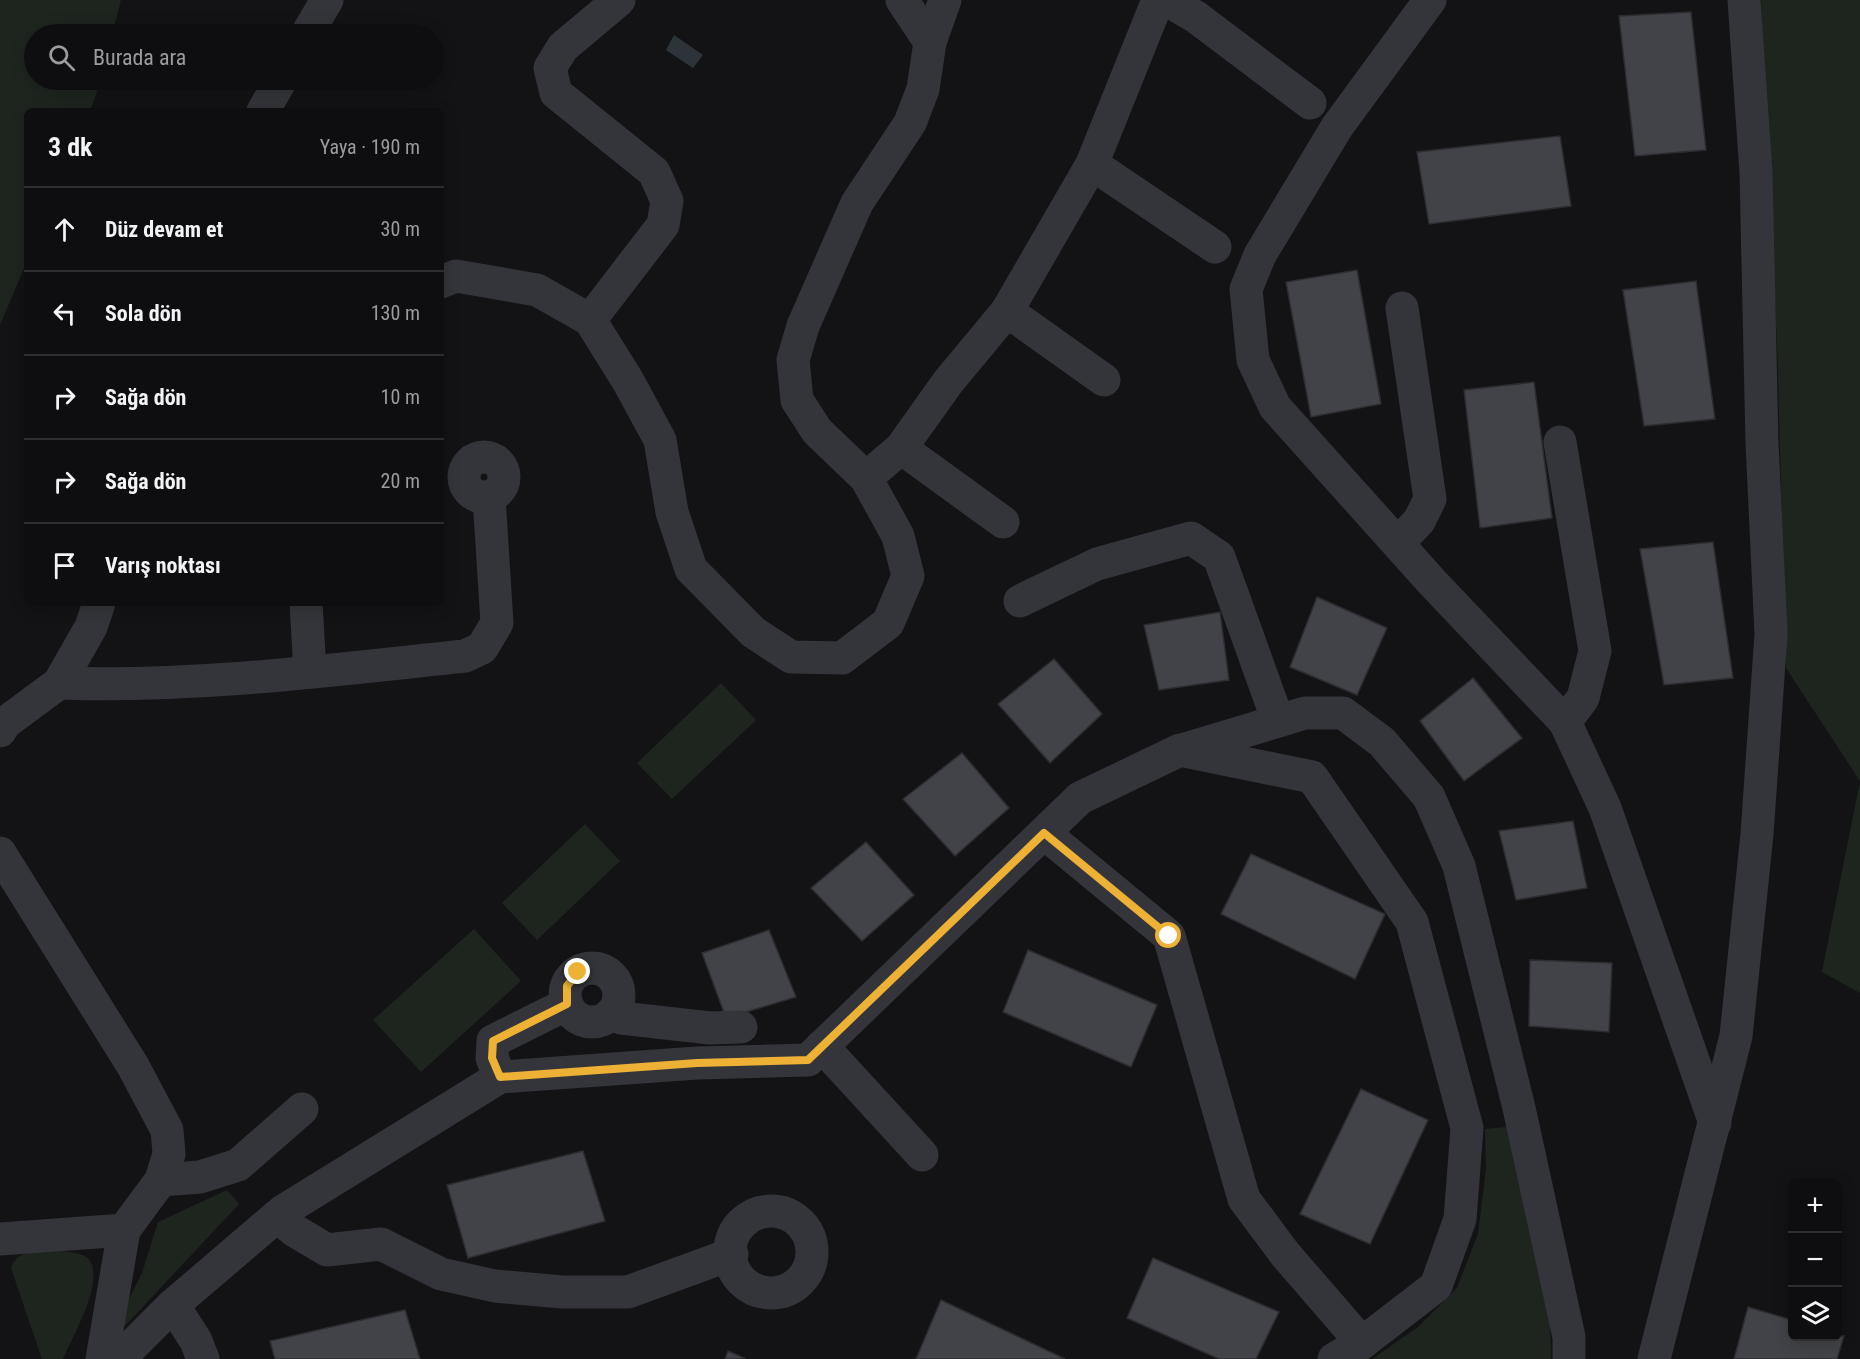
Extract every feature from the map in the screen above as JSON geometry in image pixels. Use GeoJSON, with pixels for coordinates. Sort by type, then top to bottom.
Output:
{"type":"FeatureCollection","features":[{"type":"Feature","properties":{"kind":"lane"},"geometry":{"type":"LineString","coordinates":[[313,24],[327,0]]}},
{"type":"Feature","properties":{"kind":"lane"},"geometry":{"type":"LineString","coordinates":[[590,320],[663,225],[667,201],[654,172],[556,93],[550,68],[563,47],[619,0]]}},
{"type":"Feature","properties":{"kind":"lane"},"geometry":{"type":"LineString","coordinates":[[902,0],[930,42]]}},
{"type":"Feature","properties":{"kind":"lane"},"geometry":{"type":"LineString","coordinates":[[444,281],[456,276],[537,290],[590,320],[628,381],[660,440],[672,512],[692,569],[753,632],[791,657],[842,658],[888,622],[908,576],[898,536],[866,478],[817,431],[797,400],[793,360],[803,326],[857,203],[910,123],[923,89],[930,42],[945,0]]}},
{"type":"Feature","properties":{"kind":"lane"},"geometry":{"type":"LineString","coordinates":[[866,478],[901,448],[948,382],[1007,311],[1092,164],[1158,0]]}},
{"type":"Feature","properties":{"kind":"lane"},"geometry":{"type":"LineString","coordinates":[[1167,0],[1196,17],[1310,104]]}},
{"type":"Feature","properties":{"kind":"lane"},"geometry":{"type":"LineString","coordinates":[[1430,0],[1337,127],[1260,255],[1246,289],[1253,360],[1275,407],[1565,722],[1605,808],[1715,1123]]}},
{"type":"Feature","properties":{"kind":"lane"},"geometry":{"type":"LineString","coordinates":[[1654,1359],[1736,1036],[1757,834],[1771,634],[1762,443],[1756,173],[1744,0]]}},
{"type":"Feature","properties":{"kind":"lane"},"geometry":{"type":"LineString","coordinates":[[265,108],[275,90]]}},
{"type":"Feature","properties":{"kind":"lane"},"geometry":{"type":"LineString","coordinates":[[1092,164],[1215,247]]}},
{"type":"Feature","properties":{"kind":"lane"},"geometry":{"type":"LineString","coordinates":[[1398,543],[1419,521],[1430,499],[1402,308]]}},
{"type":"Feature","properties":{"kind":"lane"},"geometry":{"type":"LineString","coordinates":[[1007,311],[1104,380]]}},
{"type":"Feature","properties":{"kind":"lane"},"geometry":{"type":"LineString","coordinates":[[1560,442],[1595,651],[1583,698],[1565,722]]}},
{"type":"Feature","properties":{"kind":"lane"},"geometry":{"type":"LineString","coordinates":[[901,448],[1003,522]]}},
{"type":"Feature","properties":{"kind":"lane"},"geometry":{"type":"LineString","coordinates":[[59,683],[114,685],[310,672],[465,656],[482,648],[497,623],[489,497]]}},
{"type":"Feature","properties":{"kind":"lane"},"geometry":{"type":"LineString","coordinates":[[1020,601],[1097,564],[1191,538],[1219,556],[1278,721]]}},
{"type":"Feature","properties":{"kind":"lane"},"geometry":{"type":"LineString","coordinates":[[0,731],[5,723],[59,683],[91,627],[98,606]]}},
{"type":"Feature","properties":{"kind":"lane"},"geometry":{"type":"LineString","coordinates":[[306,606],[310,672]]}},
{"type":"Feature","properties":{"kind":"lane"},"geometry":{"type":"LineString","coordinates":[[119,1359],[173,1305],[277,1216],[500,1077],[697,1063],[808,1060],[1080,798],[1180,750],[1305,713],[1343,713],[1382,742],[1429,797],[1459,866],[1513,1084],[1569,1337],[1569,1359]]}},
{"type":"Feature","properties":{"kind":"lane"},"geometry":{"type":"LineString","coordinates":[[1180,750],[1312,777],[1412,922],[1467,1128],[1460,1219],[1436,1286],[1362,1343],[1334,1359]]}},
{"type":"Feature","properties":{"kind":"lane"},"geometry":{"type":"LineString","coordinates":[[1044,833],[1169,936],[1244,1198],[1285,1254],[1362,1343]]}},
{"type":"Feature","properties":{"kind":"lane"},"geometry":{"type":"LineString","coordinates":[[0,853],[133,1066],[167,1130],[169,1154],[161,1180],[124,1230],[102,1359]]}},
{"type":"Feature","properties":{"kind":"lane"},"geometry":{"type":"LineString","coordinates":[[586,969],[595,969],[611,975],[619,990],[616,1007],[611,1014],[596,1022],[586,1021],[571,1012],[567,1004],[565,995],[571,978],[586,969]]}},
{"type":"Feature","properties":{"kind":"lane"},"geometry":{"type":"LineString","coordinates":[[500,1077],[492,1058],[493,1041],[567,1004]]}},
{"type":"Feature","properties":{"kind":"lane"},"geometry":{"type":"LineString","coordinates":[[611,1014],[621,1018],[710,1028],[741,1027]]}},
{"type":"Feature","properties":{"kind":"lane"},"geometry":{"type":"LineString","coordinates":[[822,1046],[922,1155]]}},
{"type":"Feature","properties":{"kind":"lane"},"geometry":{"type":"LineString","coordinates":[[161,1180],[200,1177],[238,1165],[302,1109]]}},
{"type":"Feature","properties":{"kind":"lane"},"geometry":{"type":"LineString","coordinates":[[277,1216],[295,1231],[327,1250],[381,1244],[441,1274],[495,1286],[562,1292],[628,1292],[732,1254]]}},
{"type":"Feature","properties":{"kind":"lane"},"geometry":{"type":"LineString","coordinates":[[0,1239],[124,1230]]}},
{"type":"Feature","properties":{"kind":"lane"},"geometry":{"type":"LineString","coordinates":[[173,1305],[196,1341],[203,1359]]}},
{"type":"Feature","properties":{"kind":"shaded area"},"geometry":{"type":"Polygon","coordinates":[[[0,0],[121,0],[115,24],[24,24],[24,90],[97,90],[91,108],[24,108],[24,268],[0,325],[0,0]]]}},
{"type":"Feature","properties":{"kind":"shaded area"},"geometry":{"type":"Polygon","coordinates":[[[1761,0],[1860,0],[1860,781],[1786,668],[1777,341],[1766,151],[1761,0]]]}},
{"type":"Feature","properties":{"kind":"shaded area"},"geometry":{"type":"Polygon","coordinates":[[[674,35],[703,55],[693,68],[666,50],[674,35]]]}},
{"type":"Feature","properties":{"kind":"shaded area"},"geometry":{"type":"Polygon","coordinates":[[[721,683],[756,720],[672,799],[637,763],[721,683]]]}},
{"type":"Feature","properties":{"kind":"shaded area"},"geometry":{"type":"Polygon","coordinates":[[[1860,781],[1860,993],[1822,972],[1860,781]]]}},
{"type":"Feature","properties":{"kind":"shaded area"},"geometry":{"type":"Polygon","coordinates":[[[585,824],[620,861],[537,940],[502,903],[585,824]]]}},
{"type":"Feature","properties":{"kind":"shaded area"},"geometry":{"type":"Polygon","coordinates":[[[474,929],[521,981],[421,1072],[373,1020],[474,929]]]}},
{"type":"Feature","properties":{"kind":"shaded area"},"geometry":{"type":"Polygon","coordinates":[[[1507,1127],[1550,1320],[1551,1359],[1372,1359],[1418,1327],[1457,1288],[1478,1234],[1486,1168],[1485,1129],[1507,1127]]]}},
{"type":"Feature","properties":{"kind":"shaded area"},"geometry":{"type":"Polygon","coordinates":[[[227,1190],[239,1204],[123,1328],[127,1303],[142,1273],[158,1222],[227,1190]]]}},
{"type":"Feature","properties":{"kind":"shaded area"},"geometry":{"type":"Polygon","coordinates":[[[60,1251],[76,1253],[87,1258],[93,1271],[93,1282],[85,1310],[63,1359],[42,1359],[11,1268],[14,1262],[24,1254],[60,1251]]]}},
{"type":"Feature","properties":{"kind":"building"},"geometry":{"type":"Polygon","coordinates":[[[1691,12],[1706,150],[1635,156],[1619,16],[1691,12]]]}},
{"type":"Feature","properties":{"kind":"building"},"geometry":{"type":"Polygon","coordinates":[[[1560,136],[1571,206],[1429,224],[1417,152],[1560,136]]]}},
{"type":"Feature","properties":{"kind":"building"},"geometry":{"type":"Polygon","coordinates":[[[1357,270],[1381,404],[1311,417],[1286,282],[1357,270]]]}},
{"type":"Feature","properties":{"kind":"building"},"geometry":{"type":"Polygon","coordinates":[[[1696,281],[1715,419],[1644,426],[1623,290],[1696,281]]]}},
{"type":"Feature","properties":{"kind":"building"},"geometry":{"type":"Polygon","coordinates":[[[1534,382],[1552,518],[1480,528],[1464,390],[1534,382]]]}},
{"type":"Feature","properties":{"kind":"building"},"geometry":{"type":"Polygon","coordinates":[[[1713,542],[1733,678],[1664,685],[1640,549],[1713,542]]]}},
{"type":"Feature","properties":{"kind":"building"},"geometry":{"type":"Polygon","coordinates":[[[1317,597],[1387,628],[1357,695],[1290,667],[1317,597]]]}},
{"type":"Feature","properties":{"kind":"building"},"geometry":{"type":"Polygon","coordinates":[[[1220,612],[1229,680],[1159,690],[1144,625],[1220,612]]]}},
{"type":"Feature","properties":{"kind":"building"},"geometry":{"type":"Polygon","coordinates":[[[1054,659],[1102,714],[1050,763],[998,704],[1054,659]]]}},
{"type":"Feature","properties":{"kind":"building"},"geometry":{"type":"Polygon","coordinates":[[[1473,678],[1522,738],[1464,781],[1420,721],[1473,678]]]}},
{"type":"Feature","properties":{"kind":"building"},"geometry":{"type":"Polygon","coordinates":[[[962,753],[1009,808],[955,856],[903,799],[962,753]]]}},
{"type":"Feature","properties":{"kind":"building"},"geometry":{"type":"Polygon","coordinates":[[[1573,821],[1587,888],[1516,900],[1499,831],[1573,821]]]}},
{"type":"Feature","properties":{"kind":"building"},"geometry":{"type":"Polygon","coordinates":[[[866,842],[914,895],[862,941],[811,888],[866,842]]]}},
{"type":"Feature","properties":{"kind":"building"},"geometry":{"type":"Polygon","coordinates":[[[1251,854],[1385,914],[1355,979],[1221,914],[1251,854]]]}},
{"type":"Feature","properties":{"kind":"building"},"geometry":{"type":"Polygon","coordinates":[[[769,930],[796,997],[726,1018],[702,953],[769,930]]]}},
{"type":"Feature","properties":{"kind":"building"},"geometry":{"type":"Polygon","coordinates":[[[1028,950],[1157,1005],[1131,1067],[1003,1012],[1028,950]]]}},
{"type":"Feature","properties":{"kind":"building"},"geometry":{"type":"Polygon","coordinates":[[[1530,960],[1612,963],[1609,1032],[1529,1026],[1530,960]]]}},
{"type":"Feature","properties":{"kind":"building"},"geometry":{"type":"Polygon","coordinates":[[[1361,1089],[1428,1120],[1370,1244],[1300,1214],[1361,1089]]]}},
{"type":"Feature","properties":{"kind":"building"},"geometry":{"type":"Polygon","coordinates":[[[583,1151],[605,1221],[468,1258],[447,1185],[583,1151]]]}},
{"type":"Feature","properties":{"kind":"building"},"geometry":{"type":"Polygon","coordinates":[[[1153,1258],[1279,1312],[1256,1359],[1219,1359],[1127,1318],[1153,1258]]]}},
{"type":"Feature","properties":{"kind":"building"},"geometry":{"type":"Polygon","coordinates":[[[941,1300],[1065,1359],[916,1359],[941,1300]]]}},
{"type":"Feature","properties":{"kind":"building"},"geometry":{"type":"Polygon","coordinates":[[[1748,1307],[1788,1319],[1788,1341],[1842,1341],[1842,1336],[1844,1336],[1837,1359],[1734,1359],[1748,1307]]]}},
{"type":"Feature","properties":{"kind":"building"},"geometry":{"type":"Polygon","coordinates":[[[405,1310],[420,1359],[275,1359],[270,1341],[405,1310]]]}},
{"type":"Feature","properties":{"kind":"building"},"geometry":{"type":"Polygon","coordinates":[[[728,1351],[746,1359],[725,1359],[728,1351]]]}},
{"type":"Feature","properties":{"kind":"route"},"geometry":{"type":"LineString","coordinates":[[578,972],[567,986],[565,995],[567,1004],[493,1041],[492,1058],[500,1077],[697,1063],[808,1060],[1044,833],[1169,936]]}}]}
